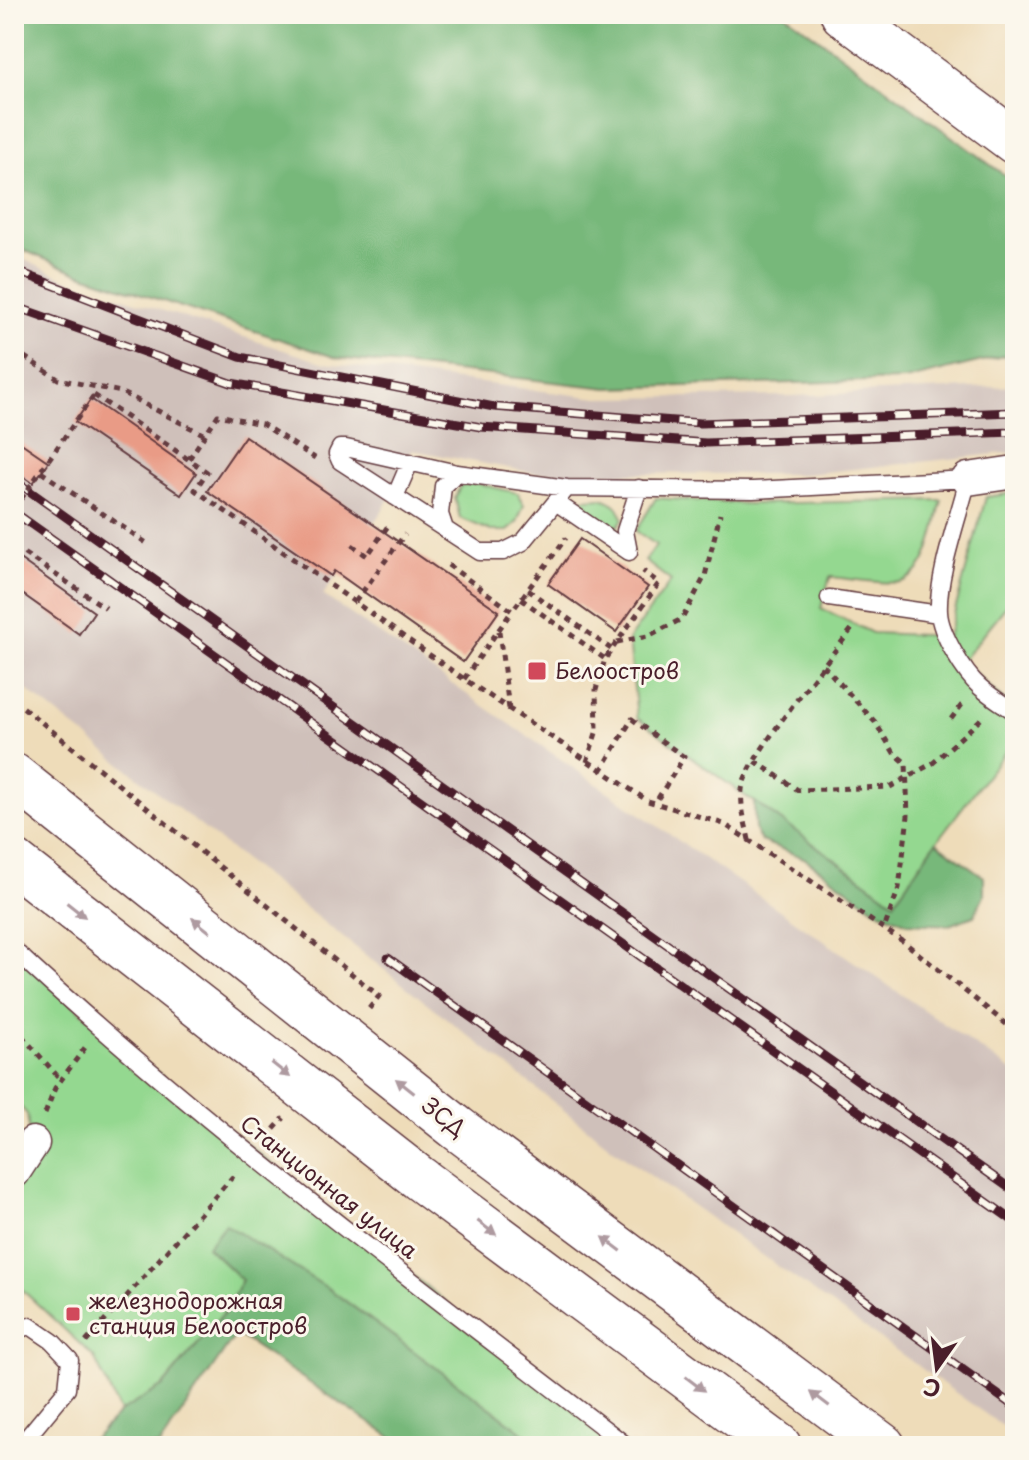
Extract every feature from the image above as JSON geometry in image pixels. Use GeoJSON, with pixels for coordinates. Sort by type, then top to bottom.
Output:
{"type":"FeatureCollection","features":[{"type":"Feature","properties":{"kind":"main road"},"geometry":{"type":"LineString","coordinates":[[843,14],[1015,142]]}},
{"type":"Feature","properties":{"kind":"main road","name":"ЗСД"},"geometry":{"type":"LineString","coordinates":[[14,776],[457,1128],[883,1446]]}},
{"type":"Feature","properties":{"kind":"main road"},"geometry":{"type":"LineString","coordinates":[[14,862],[432,1187],[779,1446]]}},
{"type":"Feature","properties":{"kind":"street"},"geometry":{"type":"LineString","coordinates":[[968,479],[1015,472]]}},
{"type":"Feature","properties":{"kind":"street"},"geometry":{"type":"LineString","coordinates":[[14,1172],[33,1143]]}},
{"type":"Feature","properties":{"kind":"lane"},"geometry":{"type":"LineString","coordinates":[[567,488],[523,542],[503,552],[480,552],[340,461],[337,454],[340,448],[346,448],[457,473],[567,488],[721,489],[968,479],[948,555],[939,614],[954,652],[977,686],[1015,712]]}},
{"type":"Feature","properties":{"kind":"lane"},"geometry":{"type":"LineString","coordinates":[[395,497],[410,462]]}},
{"type":"Feature","properties":{"kind":"lane"},"geometry":{"type":"LineString","coordinates":[[445,529],[440,514],[443,486],[457,473]]}},
{"type":"Feature","properties":{"kind":"lane"},"geometry":{"type":"LineString","coordinates":[[557,503],[629,552],[625,531],[639,488]]}},
{"type":"Feature","properties":{"kind":"lane"},"geometry":{"type":"LineString","coordinates":[[829,598],[939,614]]}},
{"type":"Feature","properties":{"kind":"lane","name":"Станционная улица"},"geometry":{"type":"LineString","coordinates":[[14,950],[100,1028],[251,1155],[627,1446]]}},
{"type":"Feature","properties":{"kind":"lane"},"geometry":{"type":"LineString","coordinates":[[14,1331],[30,1326],[52,1341],[70,1360],[67,1389],[20,1446]]}},
{"type":"Feature","properties":{"kind":"path"},"geometry":{"type":"LineString","coordinates":[[14,350],[58,379],[121,392],[205,435]]}},
{"type":"Feature","properties":{"kind":"path"},"geometry":{"type":"LineString","coordinates":[[14,509],[94,395],[207,472],[195,490],[464,679],[648,801],[724,824],[904,942],[1015,1031]]}},
{"type":"Feature","properties":{"kind":"path"},"geometry":{"type":"LineString","coordinates":[[189,459],[218,415],[262,424],[319,461]]}},
{"type":"Feature","properties":{"kind":"path"},"geometry":{"type":"LineString","coordinates":[[41,472],[148,544]]}},
{"type":"Feature","properties":{"kind":"path"},"geometry":{"type":"LineString","coordinates":[[616,642],[648,636],[682,619],[705,576],[721,512],[721,489]]}},
{"type":"Feature","properties":{"kind":"path"},"geometry":{"type":"LineString","coordinates":[[379,516],[417,543]]}},
{"type":"Feature","properties":{"kind":"path"},"geometry":{"type":"LineString","coordinates":[[352,545],[367,556],[390,523]]}},
{"type":"Feature","properties":{"kind":"path"},"geometry":{"type":"LineString","coordinates":[[355,602],[405,534]]}},
{"type":"Feature","properties":{"kind":"path"},"geometry":{"type":"LineString","coordinates":[[464,679],[568,536]]}},
{"type":"Feature","properties":{"kind":"path"},"geometry":{"type":"LineString","coordinates":[[14,547],[106,608]]}},
{"type":"Feature","properties":{"kind":"path"},"geometry":{"type":"LineString","coordinates":[[441,560],[512,611]]}},
{"type":"Feature","properties":{"kind":"path"},"geometry":{"type":"LineString","coordinates":[[587,762],[597,730],[596,690],[605,659],[659,583],[632,564]]}},
{"type":"Feature","properties":{"kind":"path"},"geometry":{"type":"LineString","coordinates":[[528,590],[611,649]]}},
{"type":"Feature","properties":{"kind":"path"},"geometry":{"type":"LineString","coordinates":[[521,599],[605,659]]}},
{"type":"Feature","properties":{"kind":"path"},"geometry":{"type":"LineString","coordinates":[[750,841],[741,788],[755,761],[871,604]]}},
{"type":"Feature","properties":{"kind":"path"},"geometry":{"type":"LineString","coordinates":[[499,630],[509,710]]}},
{"type":"Feature","properties":{"kind":"path"},"geometry":{"type":"LineString","coordinates":[[823,665],[875,722],[894,753],[906,763],[908,816],[899,888],[884,929]]}},
{"type":"Feature","properties":{"kind":"path"},"geometry":{"type":"LineString","coordinates":[[14,682],[18,685],[14,693]]}},
{"type":"Feature","properties":{"kind":"path"},"geometry":{"type":"LineString","coordinates":[[14,700],[379,996],[364,1017]]}},
{"type":"Feature","properties":{"kind":"path"},"geometry":{"type":"LineString","coordinates":[[755,761],[798,790],[890,787],[933,763],[999,701]]}},
{"type":"Feature","properties":{"kind":"path"},"geometry":{"type":"LineString","coordinates":[[601,771],[632,719],[684,757],[655,803]]}},
{"type":"Feature","properties":{"kind":"path"},"geometry":{"type":"LineString","coordinates":[[14,1027],[61,1080]]}},
{"type":"Feature","properties":{"kind":"path"},"geometry":{"type":"LineString","coordinates":[[33,1143],[61,1080],[100,1028]]}},
{"type":"Feature","properties":{"kind":"path"},"geometry":{"type":"LineString","coordinates":[[70,1360],[290,1111]]}},
{"type":"Feature","properties":{"kind":"shaded area"},"geometry":{"type":"Polygon","coordinates":[[[14,255],[68,280],[324,363],[598,398],[792,396],[1015,386],[1015,452],[806,474],[535,473],[412,450],[384,508],[323,595],[1015,1073],[1015,1435],[616,1151],[14,680],[14,255]]]}},
{"type":"Feature","properties":{"kind":"green space"},"geometry":{"type":"Polygon","coordinates":[[[14,14],[785,14],[1015,183],[1015,353],[905,380],[608,388],[337,358],[78,273],[14,246],[14,14]]]}},
{"type":"Feature","properties":{"kind":"green space"},"geometry":{"type":"Polygon","coordinates":[[[475,483],[518,493],[524,505],[517,522],[508,531],[491,531],[460,518],[455,498],[460,486],[475,483]]]}},
{"type":"Feature","properties":{"kind":"green space"},"geometry":{"type":"Polygon","coordinates":[[[1015,493],[1015,595],[962,661],[1015,711],[1015,739],[936,842],[894,903],[637,718],[629,639],[671,581],[645,561],[656,545],[636,531],[656,498],[748,504],[942,500],[930,547],[919,569],[910,577],[894,583],[830,577],[821,608],[872,633],[948,636],[986,497],[1015,493]]]}},
{"type":"Feature","properties":{"kind":"green space"},"geometry":{"type":"Polygon","coordinates":[[[602,498],[620,511],[623,519],[617,527],[607,527],[577,506],[582,499],[602,498]]]}},
{"type":"Feature","properties":{"kind":"green space"},"geometry":{"type":"Polygon","coordinates":[[[754,801],[894,902],[936,842],[984,877],[984,895],[974,916],[949,925],[908,923],[878,911],[804,858],[761,841],[755,830],[754,801]]]}},
{"type":"Feature","properties":{"kind":"green space"},"geometry":{"type":"Polygon","coordinates":[[[14,949],[79,1010],[627,1446],[542,1446],[329,1289],[207,1247],[242,1280],[227,1309],[163,1386],[120,1412],[94,1357],[18,1286],[14,1290],[14,1172],[31,1147],[27,1114],[14,1100],[14,949]]]}},
{"type":"Feature","properties":{"kind":"green space"},"geometry":{"type":"Polygon","coordinates":[[[225,1224],[329,1289],[542,1446],[405,1446],[236,1334],[159,1446],[87,1446],[120,1412],[163,1386],[227,1309],[242,1280],[207,1247],[225,1224]]]}},
{"type":"Feature","properties":{"kind":"building"},"geometry":{"type":"Polygon","coordinates":[[[91,399],[196,473],[181,495],[75,422],[91,399]]]}},
{"type":"Feature","properties":{"kind":"building"},"geometry":{"type":"Polygon","coordinates":[[[245,436],[499,611],[463,662],[334,571],[331,576],[207,491],[245,436]]]}},
{"type":"Feature","properties":{"kind":"building"},"geometry":{"type":"Polygon","coordinates":[[[14,438],[49,462],[33,483],[14,470],[14,438]]]}},
{"type":"Feature","properties":{"kind":"building"},"geometry":{"type":"Polygon","coordinates":[[[580,539],[648,587],[616,632],[548,584],[580,539]]]}},
{"type":"Feature","properties":{"kind":"building"},"geometry":{"type":"Polygon","coordinates":[[[14,555],[94,612],[79,634],[14,588],[14,555]]]}},
{"type":"Feature","properties":{"kind":"railway"},"geometry":{"type":"LineString","coordinates":[[14,270],[240,357],[494,407],[700,423],[1015,412]]}},
{"type":"Feature","properties":{"kind":"railway"},"geometry":{"type":"LineString","coordinates":[[14,306],[231,383],[481,427],[706,443],[1015,432]]}},
{"type":"Feature","properties":{"kind":"railway"},"geometry":{"type":"LineString","coordinates":[[14,480],[1015,1192]]}},
{"type":"Feature","properties":{"kind":"railway"},"geometry":{"type":"LineString","coordinates":[[14,512],[1015,1222]]}},
{"type":"Feature","properties":{"kind":"railway"},"geometry":{"type":"LineString","coordinates":[[388,958],[1015,1407]]}},
{"type":"Feature","properties":{"kind":"place","name":"Белоостров"},"geometry":{"type":"Point","coordinates":[537,671]}},
{"type":"Feature","properties":{"kind":"place","name":"железнодорожная станция Белоостров"},"geometry":{"type":"Point","coordinates":[73,1314]}}]}
